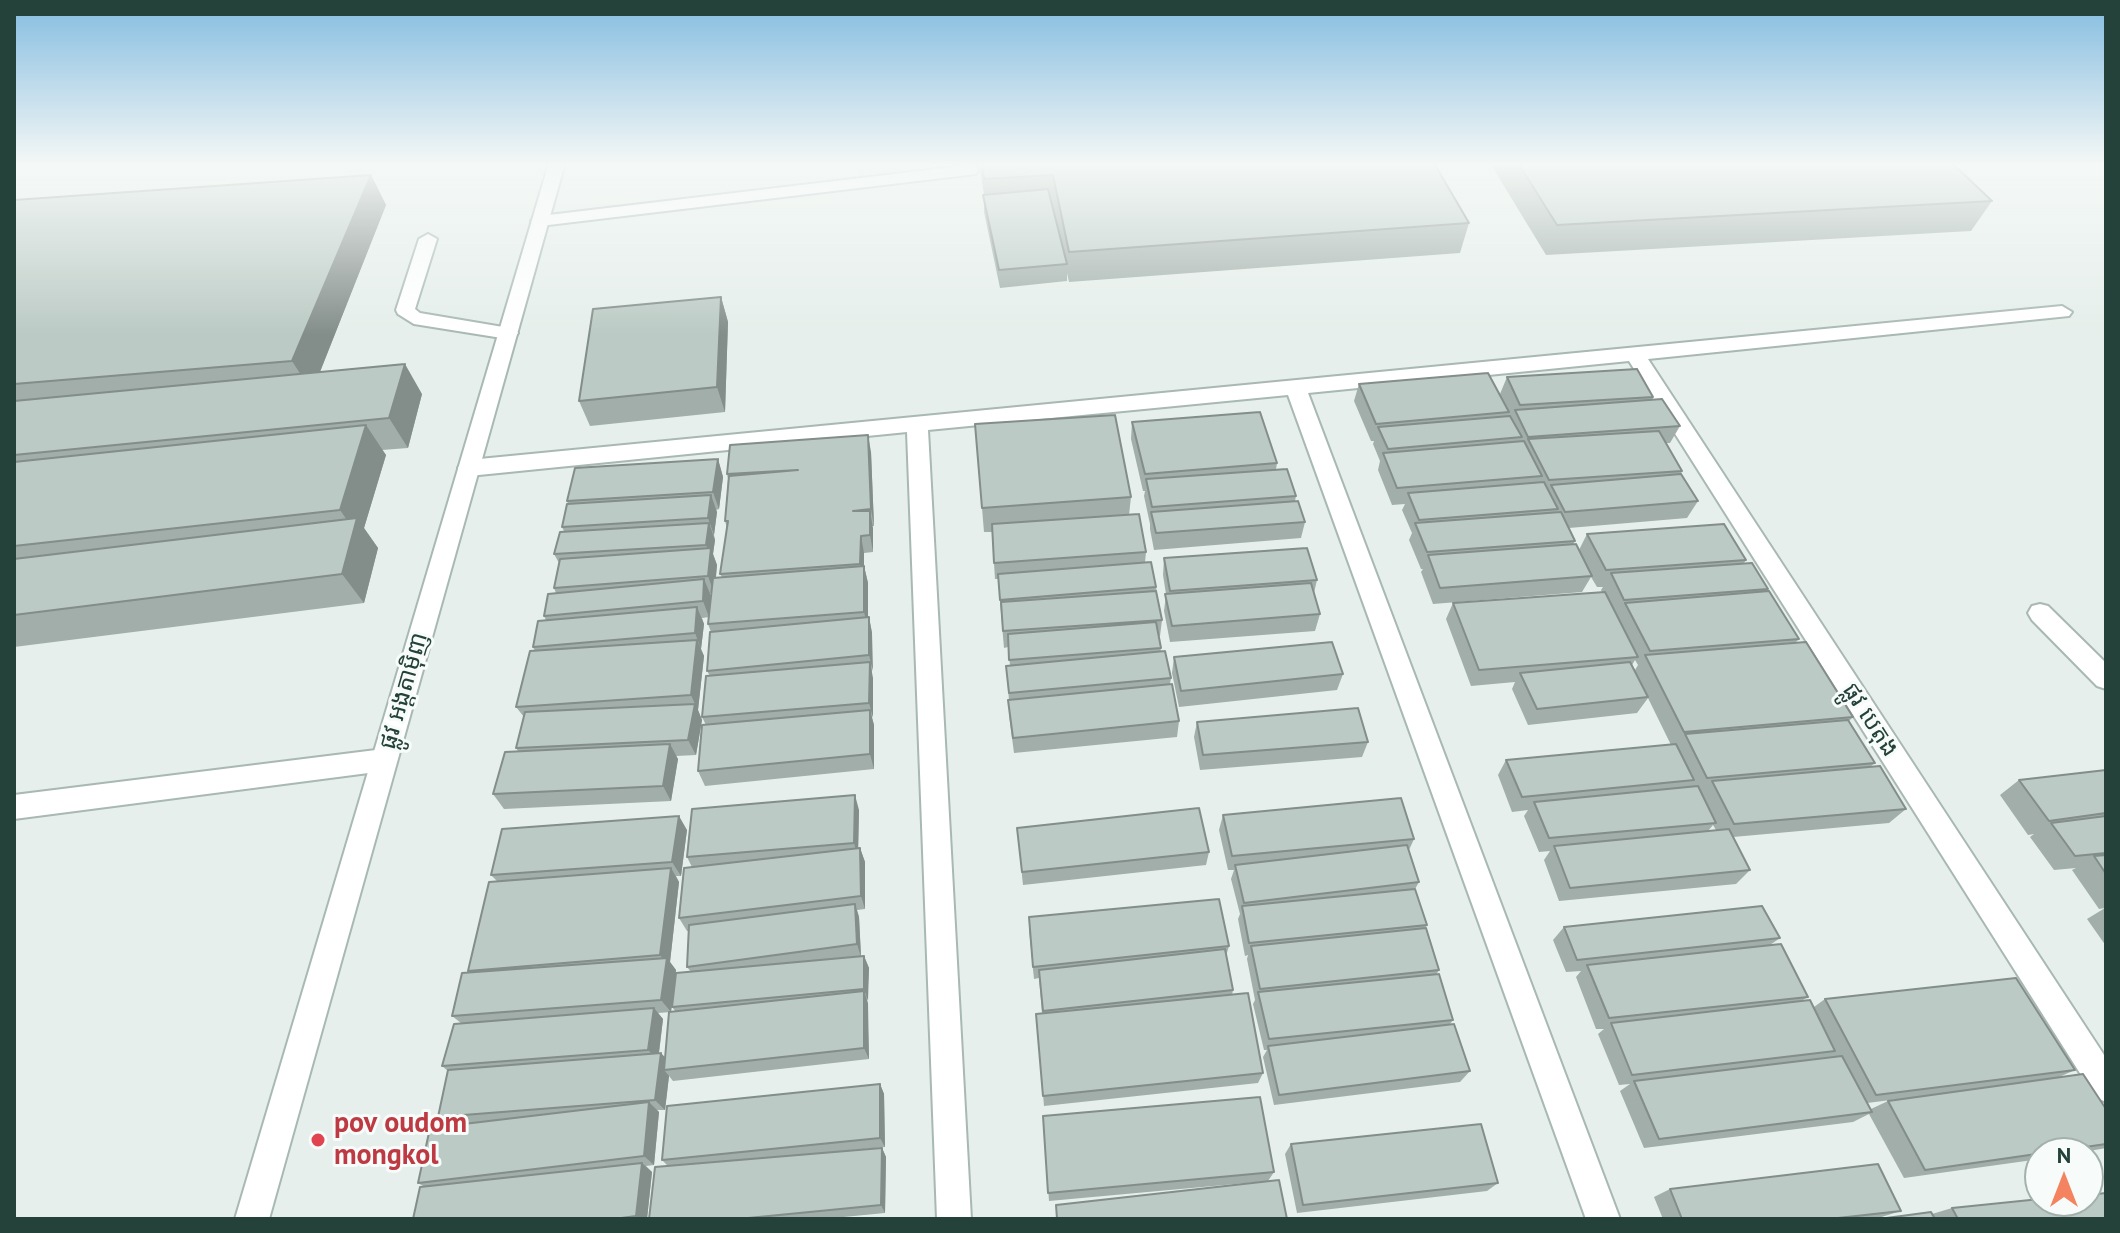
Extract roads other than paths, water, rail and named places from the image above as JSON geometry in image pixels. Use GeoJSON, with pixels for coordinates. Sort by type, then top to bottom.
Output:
{"type":"FeatureCollection","features":[{"type":"Feature","properties":{"kind":"street","name":"ផ្លូវ អង្តតាម៉ិញ"},"geometry":{"type":"LineString","coordinates":[[252,1219],[540,221]]}},
{"type":"Feature","properties":{"kind":"street"},"geometry":{"type":"LineString","coordinates":[[428,239],[405,310],[414,318],[508,333]]}},
{"type":"Feature","properties":{"kind":"street"},"geometry":{"type":"LineString","coordinates":[[469,468],[2062,312]]}},
{"type":"Feature","properties":{"kind":"street","name":"ផ្លូវ បេតុង"},"geometry":{"type":"LineString","coordinates":[[1635,354],[2106,1086]]}},
{"type":"Feature","properties":{"kind":"street"},"geometry":{"type":"LineString","coordinates":[[1296,389],[1603,1219]]}},
{"type":"Feature","properties":{"kind":"street"},"geometry":{"type":"LineString","coordinates":[[917,424],[954,1219]]}},
{"type":"Feature","properties":{"kind":"street"},"geometry":{"type":"LineString","coordinates":[[2040,613],[2106,679]]}},
{"type":"Feature","properties":{"kind":"street"},"geometry":{"type":"LineString","coordinates":[[14,807],[384,760]]}},
{"type":"Feature","properties":{"kind":"place","name":"pov oudom mongkol"},"geometry":{"type":"Point","coordinates":[318,1140]}}]}
